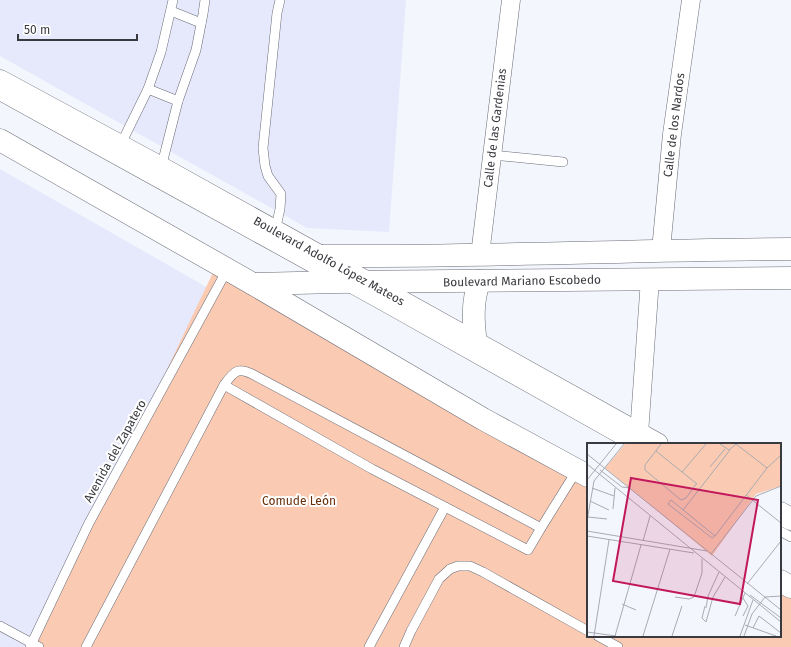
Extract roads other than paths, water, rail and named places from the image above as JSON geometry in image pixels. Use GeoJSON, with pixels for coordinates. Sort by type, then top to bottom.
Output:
{"type":"FeatureCollection","features":[{"type":"Feature","properties":{"kind":"main road","name":"Boulevard Adolfo López Mateos"},"geometry":{"type":"LineString","coordinates":[[0,81],[368,282],[641,441]]}},
{"type":"Feature","properties":{"kind":"main road"},"geometry":{"type":"LineString","coordinates":[[0,140],[253,284],[436,392],[582,473]]}},
{"type":"Feature","properties":{"kind":"main road"},"geometry":{"type":"LineString","coordinates":[[318,256],[480,255],[661,250],[791,249]]}},
{"type":"Feature","properties":{"kind":"main road","name":"Boulevard Mariano Escobedo"},"geometry":{"type":"LineString","coordinates":[[253,284],[791,278]]}},
{"type":"Feature","properties":{"kind":"main road"},"geometry":{"type":"LineString","coordinates":[[476,344],[474,310],[475,296],[479,281]]}},
{"type":"Feature","properties":{"kind":"main road"},"geometry":{"type":"LineString","coordinates":[[781,514],[791,519]]}},
{"type":"Feature","properties":{"kind":"street","name":"Calle de las Gardenias"},"geometry":{"type":"LineString","coordinates":[[480,255],[511,0]]}},
{"type":"Feature","properties":{"kind":"street","name":"Calle de los Nardos"},"geometry":{"type":"LineString","coordinates":[[661,250],[672,134],[691,0]]}},
{"type":"Feature","properties":{"kind":"street"},"geometry":{"type":"LineString","coordinates":[[641,441],[650,279]]}},
{"type":"Feature","properties":{"kind":"lane"},"geometry":{"type":"LineString","coordinates":[[120,146],[148,89],[161,52],[173,0]]}},
{"type":"Feature","properties":{"kind":"lane"},"geometry":{"type":"LineString","coordinates":[[161,168],[178,101],[196,50],[204,0]]}},
{"type":"Feature","properties":{"kind":"lane"},"geometry":{"type":"LineString","coordinates":[[274,231],[280,209],[281,194],[268,176],[263,148],[277,14],[280,0]]}},
{"type":"Feature","properties":{"kind":"lane"},"geometry":{"type":"LineString","coordinates":[[171,11],[201,23]]}},
{"type":"Feature","properties":{"kind":"lane"},"geometry":{"type":"LineString","coordinates":[[148,89],[178,101]]}},
{"type":"Feature","properties":{"kind":"lane"},"geometry":{"type":"LineString","coordinates":[[0,96],[141,173],[200,208],[393,312],[641,441]]}},
{"type":"Feature","properties":{"kind":"lane"},"geometry":{"type":"LineString","coordinates":[[492,155],[563,162]]}},
{"type":"Feature","properties":{"kind":"lane","name":"Avenida del Zapatero"},"geometry":{"type":"LineString","coordinates":[[33,646],[89,523],[227,270]]}},
{"type":"Feature","properties":{"kind":"lane"},"geometry":{"type":"LineString","coordinates":[[86,647],[224,385],[232,374],[237,371],[246,371],[541,528]]}},
{"type":"Feature","properties":{"kind":"lane"},"geometry":{"type":"LineString","coordinates":[[224,385],[372,469],[528,550],[541,528],[582,473]]}},
{"type":"Feature","properties":{"kind":"lane"},"geometry":{"type":"LineString","coordinates":[[369,647],[445,508]]}},
{"type":"Feature","properties":{"kind":"lane"},"geometry":{"type":"LineString","coordinates":[[781,532],[791,537]]}},
{"type":"Feature","properties":{"kind":"lane"},"geometry":{"type":"LineString","coordinates":[[404,647],[439,579],[450,569],[458,566],[470,566],[483,572],[587,629]]}},
{"type":"Feature","properties":{"kind":"lane"},"geometry":{"type":"LineString","coordinates":[[0,626],[33,646]]}},
{"type":"Feature","properties":{"kind":"lane"},"geometry":{"type":"LineString","coordinates":[[600,637],[618,647]]}},
{"type":"Feature","properties":{"kind":"park label","name":"Comude León"},"geometry":{"type":"Point","coordinates":[299,501]}}]}
